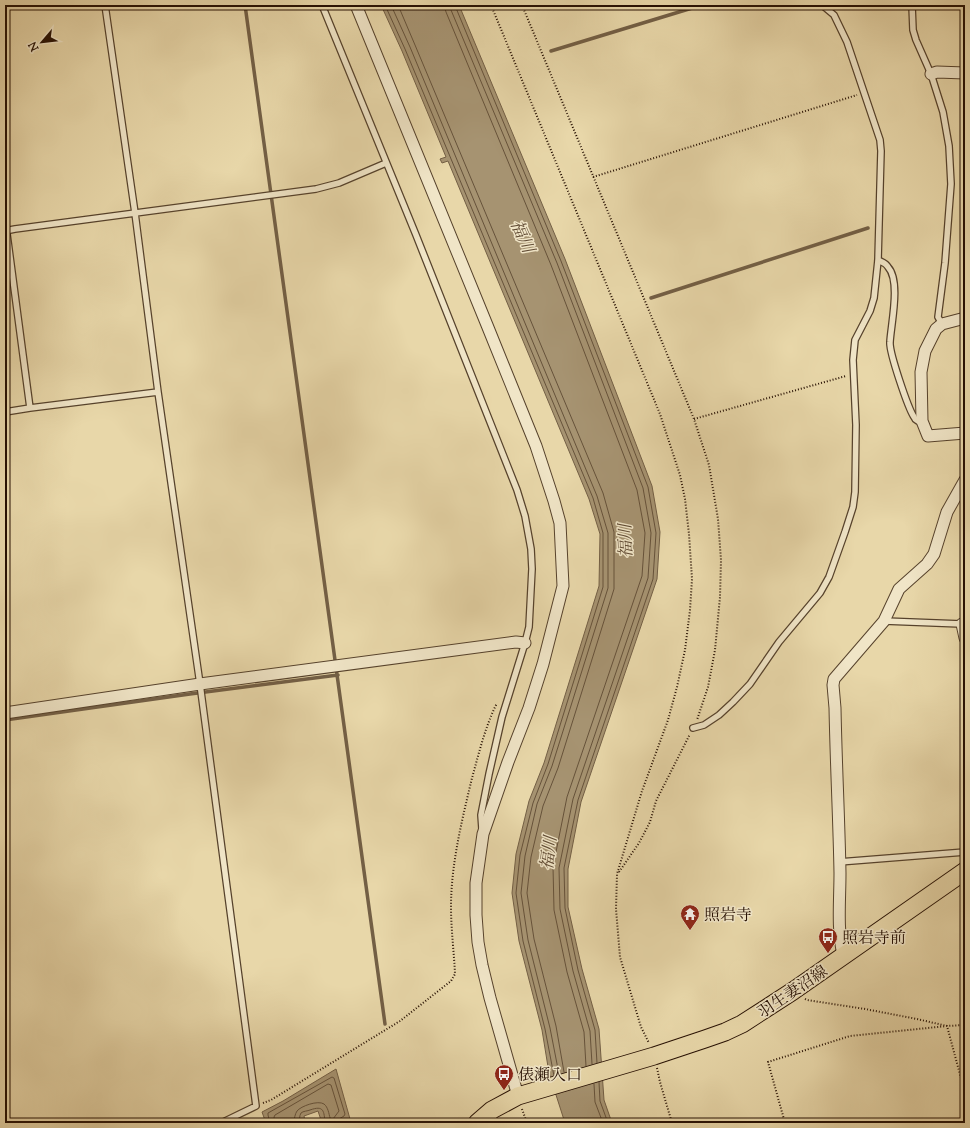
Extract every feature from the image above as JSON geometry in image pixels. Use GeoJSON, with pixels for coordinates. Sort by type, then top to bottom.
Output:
{"type":"FeatureCollection","features":[{"type":"Feature","properties":{"kind":"main road","name":"羽生妻沼線"},"geometry":{"type":"LineString","coordinates":[[522,1100],[725,1032],[742,1024],[793,991],[965,871]]}},
{"type":"Feature","properties":{"kind":"main road"},"geometry":{"type":"LineString","coordinates":[[477,1123],[492,1110],[522,1100]]}},
{"type":"Feature","properties":{"kind":"street"},"geometry":{"type":"LineString","coordinates":[[356,5],[536,446],[560,523],[561,593],[543,664],[529,708],[508,762],[483,834],[476,883],[476,916],[482,965],[490,998],[522,1100]]}},
{"type":"Feature","properties":{"kind":"street"},"geometry":{"type":"LineString","coordinates":[[931,74],[937,72],[965,73]]}},
{"type":"Feature","properties":{"kind":"street"},"geometry":{"type":"LineString","coordinates":[[965,318],[942,324],[936,329],[925,351],[921,372],[922,421],[928,436],[965,433]]}},
{"type":"Feature","properties":{"kind":"street"},"geometry":{"type":"LineString","coordinates":[[843,955],[839,929],[839,862],[834,679],[884,621],[899,589],[927,564],[934,554],[947,512],[965,480]]}},
{"type":"Feature","properties":{"kind":"street"},"geometry":{"type":"LineString","coordinates":[[964,624],[965,638]]}},
{"type":"Feature","properties":{"kind":"street"},"geometry":{"type":"LineString","coordinates":[[5,713],[200,684],[516,642],[525,643]]}},
{"type":"Feature","properties":{"kind":"lane"},"geometry":{"type":"LineString","coordinates":[[105,5],[200,684],[256,1106],[221,1123]]}},
{"type":"Feature","properties":{"kind":"lane"},"geometry":{"type":"LineString","coordinates":[[322,5],[416,235],[517,490],[528,531],[531,548],[532,569],[529,627],[504,708],[489,774],[481,815],[483,834]]}},
{"type":"Feature","properties":{"kind":"lane"},"geometry":{"type":"LineString","coordinates":[[693,728],[704,725],[719,715],[750,684],[779,642],[820,593],[829,577],[853,507],[855,492],[856,425],[853,360],[855,340],[870,311],[874,298],[878,260],[881,151],[880,140],[847,42],[834,15],[822,5]]}},
{"type":"Feature","properties":{"kind":"lane"},"geometry":{"type":"LineString","coordinates":[[912,5],[913,30],[931,74],[943,112],[946,129],[951,184],[945,264],[938,317],[942,324]]}},
{"type":"Feature","properties":{"kind":"lane"},"geometry":{"type":"LineString","coordinates":[[6,231],[316,190],[338,184],[386,163]]}},
{"type":"Feature","properties":{"kind":"lane"},"geometry":{"type":"LineString","coordinates":[[5,219],[30,408]]}},
{"type":"Feature","properties":{"kind":"lane"},"geometry":{"type":"LineString","coordinates":[[878,260],[888,266],[891,270],[894,282],[895,300],[890,342],[891,354],[914,419],[918,422],[922,421]]}},
{"type":"Feature","properties":{"kind":"lane"},"geometry":{"type":"LineString","coordinates":[[5,412],[158,392]]}},
{"type":"Feature","properties":{"kind":"lane"},"geometry":{"type":"LineString","coordinates":[[884,621],[964,624]]}},
{"type":"Feature","properties":{"kind":"lane"},"geometry":{"type":"LineString","coordinates":[[839,862],[965,852]]}},
{"type":"Feature","properties":{"kind":"path"},"geometry":{"type":"LineString","coordinates":[[491,5],[660,414],[680,475],[685,499],[692,579],[685,650],[668,720],[642,791],[617,874],[616,909],[620,957],[650,1057],[660,1082],[672,1123]]}},
{"type":"Feature","properties":{"kind":"path"},"geometry":{"type":"LineString","coordinates":[[522,5],[694,419],[709,466],[718,519],[721,560],[720,597],[715,650],[708,687],[697,720],[656,801],[650,822],[639,843],[617,874]]}},
{"type":"Feature","properties":{"kind":"path"},"geometry":{"type":"LineString","coordinates":[[593,177],[864,93]]}},
{"type":"Feature","properties":{"kind":"path"},"geometry":{"type":"LineString","coordinates":[[694,419],[854,374]]}},
{"type":"Feature","properties":{"kind":"path"},"geometry":{"type":"LineString","coordinates":[[256,1106],[271,1100],[400,1021],[451,981],[455,974],[451,907],[452,881],[456,849],[484,734],[500,698]]}},
{"type":"Feature","properties":{"kind":"path"},"geometry":{"type":"LineString","coordinates":[[793,991],[807,1000],[865,1009],[947,1026]]}},
{"type":"Feature","properties":{"kind":"path"},"geometry":{"type":"LineString","coordinates":[[786,1123],[768,1062],[850,1036],[965,1025]]}},
{"type":"Feature","properties":{"kind":"path"},"geometry":{"type":"LineString","coordinates":[[947,1026],[965,1093]]}},
{"type":"Feature","properties":{"kind":"path"},"geometry":{"type":"LineString","coordinates":[[522,1100],[527,1123]]}},
{"type":"Feature","properties":{"kind":"water","name":"福川"},"geometry":{"type":"Polygon","coordinates":[[[381,5],[459,5],[565,259],[652,486],[660,532],[657,579],[581,802],[568,869],[568,907],[582,969],[599,1029],[604,1100],[612,1123],[565,1123],[549,1073],[542,1030],[519,941],[512,893],[516,854],[529,801],[544,763],[599,586],[600,534],[589,499],[448,161],[442,163],[440,159],[446,157],[402,51],[381,5]]]}},
{"type":"Feature","properties":{"kind":"water"},"geometry":{"type":"Polygon","coordinates":[[[336,1069],[350,1119],[336,1123],[322,1123],[318,1111],[304,1116],[305,1121],[298,1123],[266,1123],[262,1112],[336,1069]]]}},
{"type":"Feature","properties":{"kind":"waterway"},"geometry":{"type":"LineString","coordinates":[[245,5],[385,1024]]}},
{"type":"Feature","properties":{"kind":"waterway"},"geometry":{"type":"LineString","coordinates":[[551,51],[702,5]]}},
{"type":"Feature","properties":{"kind":"waterway"},"geometry":{"type":"LineString","coordinates":[[651,298],[868,228]]}},
{"type":"Feature","properties":{"kind":"waterway"},"geometry":{"type":"LineString","coordinates":[[5,720],[338,675]]}},
{"type":"Feature","properties":{"kind":"place","name":"照岩寺"},"geometry":{"type":"Point","coordinates":[690,931]}},
{"type":"Feature","properties":{"kind":"place","name":"照岩寺前"},"geometry":{"type":"Point","coordinates":[828,954]}},
{"type":"Feature","properties":{"kind":"place","name":"俵瀬入口"},"geometry":{"type":"Point","coordinates":[504,1091]}}]}
